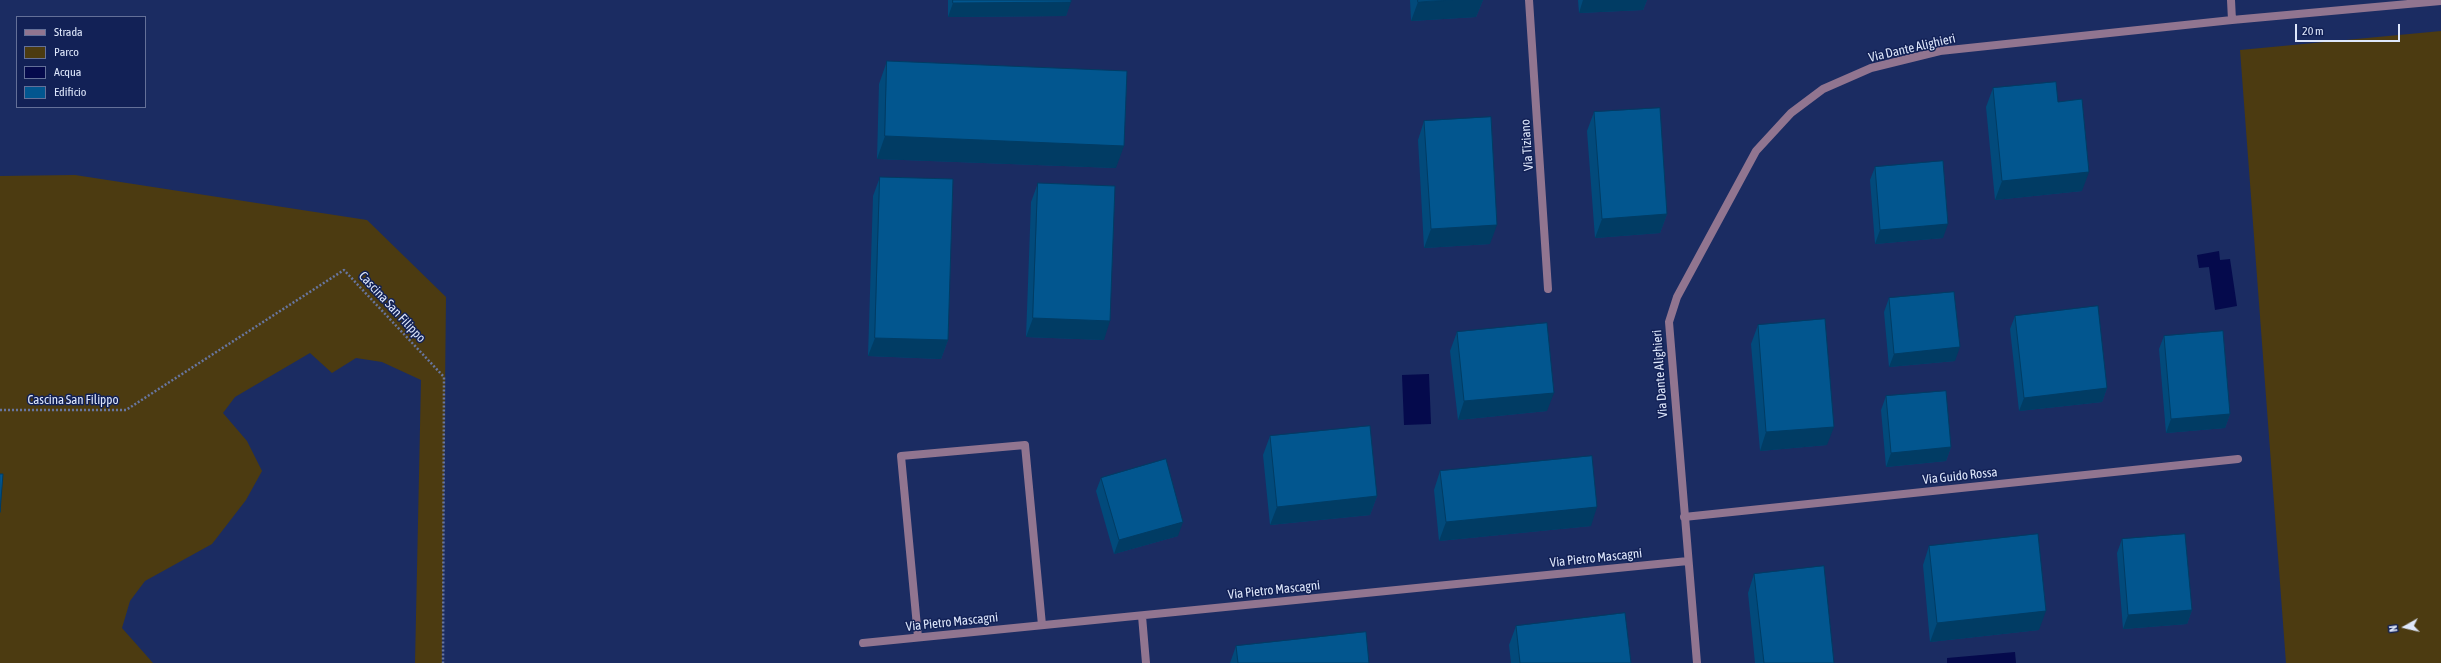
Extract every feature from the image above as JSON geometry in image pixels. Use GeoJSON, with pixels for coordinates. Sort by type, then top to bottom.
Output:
{"type":"FeatureCollection","features":[{"type":"Feature","properties":{"kind":"street","name":"Via Tiziano"},"geometry":{"type":"LineString","coordinates":[[1529,0],[1548,289]]}},
{"type":"Feature","properties":{"kind":"street"},"geometry":{"type":"LineString","coordinates":[[2231,0],[2232,20]]}},
{"type":"Feature","properties":{"kind":"street","name":"Via Dante Alighieri"},"geometry":{"type":"LineString","coordinates":[[1697,663],[1669,322],[1677,297],[1756,151],[1791,113],[1823,89],[1871,68],[1940,51],[2232,20],[2441,1]]}},
{"type":"Feature","properties":{"kind":"street"},"geometry":{"type":"LineString","coordinates":[[918,637],[901,456],[1025,444],[1042,625]]}},
{"type":"Feature","properties":{"kind":"street","name":"Via Guido Rossa"},"geometry":{"type":"LineString","coordinates":[[1684,517],[2238,459]]}},
{"type":"Feature","properties":{"kind":"street","name":"Via Pietro Mascagni"},"geometry":{"type":"LineString","coordinates":[[863,643],[1688,561]]}},
{"type":"Feature","properties":{"kind":"street"},"geometry":{"type":"LineString","coordinates":[[1142,616],[1146,663]]}},
{"type":"Feature","properties":{"kind":"path","name":"Cascina San Filippo"},"geometry":{"type":"LineString","coordinates":[[0,410],[126,410],[344,270],[444,377],[443,663]]}},
{"type":"Feature","properties":{"kind":"green space"},"geometry":{"type":"Polygon","coordinates":[[[2441,31],[2441,663],[2286,663],[2240,50],[2441,31]]]}},
{"type":"Feature","properties":{"kind":"green space"},"geometry":{"type":"Polygon","coordinates":[[[75,175],[367,220],[446,297],[442,663],[415,663],[421,380],[382,362],[356,358],[332,373],[310,353],[235,397],[223,413],[247,441],[262,471],[246,500],[212,544],[145,581],[130,601],[122,628],[153,663],[0,663],[0,176],[75,175]]]}},
{"type":"Feature","properties":{"kind":"water"},"geometry":{"type":"Polygon","coordinates":[[[2219,251],[2220,260],[2230,259],[2237,306],[2215,310],[2209,267],[2199,268],[2197,255],[2219,251]]]}},
{"type":"Feature","properties":{"kind":"water"},"geometry":{"type":"Polygon","coordinates":[[[1429,374],[1431,424],[1404,425],[1402,375],[1429,374]]]}},
{"type":"Feature","properties":{"kind":"water"},"geometry":{"type":"Polygon","coordinates":[[[2015,652],[2016,663],[1947,663],[1947,658],[2015,652]]]}},
{"type":"Feature","properties":{"kind":"building"},"geometry":{"type":"Polygon","coordinates":[[[953,0],[1071,0],[1071,2],[953,3],[953,0]]]}},
{"type":"Feature","properties":{"kind":"building"},"geometry":{"type":"Polygon","coordinates":[[[1418,0],[1453,0],[1418,2],[1418,0]]]}},
{"type":"Feature","properties":{"kind":"building"},"geometry":{"type":"Polygon","coordinates":[[[887,61],[1127,71],[1124,146],[885,136],[887,61]]]}},
{"type":"Feature","properties":{"kind":"building"},"geometry":{"type":"Polygon","coordinates":[[[2056,82],[2058,102],[2082,99],[2089,172],[2002,181],[1993,88],[2056,82]]]}},
{"type":"Feature","properties":{"kind":"building"},"geometry":{"type":"Polygon","coordinates":[[[1660,108],[1667,214],[1602,219],[1594,112],[1660,108]]]}},
{"type":"Feature","properties":{"kind":"building"},"geometry":{"type":"Polygon","coordinates":[[[1491,117],[1497,225],[1431,229],[1424,121],[1491,117]]]}},
{"type":"Feature","properties":{"kind":"building"},"geometry":{"type":"Polygon","coordinates":[[[1943,161],[1948,224],[1880,230],[1875,167],[1943,161]]]}},
{"type":"Feature","properties":{"kind":"building"},"geometry":{"type":"Polygon","coordinates":[[[880,177],[953,179],[948,340],[875,338],[880,177]]]}},
{"type":"Feature","properties":{"kind":"building"},"geometry":{"type":"Polygon","coordinates":[[[1038,183],[1115,186],[1110,321],[1033,318],[1038,183]]]}},
{"type":"Feature","properties":{"kind":"building"},"geometry":{"type":"Polygon","coordinates":[[[1954,292],[1960,347],[1894,354],[1889,298],[1954,292]]]}},
{"type":"Feature","properties":{"kind":"building"},"geometry":{"type":"Polygon","coordinates":[[[2098,306],[2107,388],[2024,398],[2015,316],[2098,306]]]}},
{"type":"Feature","properties":{"kind":"building"},"geometry":{"type":"Polygon","coordinates":[[[1825,319],[1834,427],[1766,432],[1758,325],[1825,319]]]}},
{"type":"Feature","properties":{"kind":"building"},"geometry":{"type":"Polygon","coordinates":[[[1547,323],[1554,393],[1464,401],[1457,332],[1547,323]]]}},
{"type":"Feature","properties":{"kind":"building"},"geometry":{"type":"Polygon","coordinates":[[[2223,331],[2230,414],[2171,419],[2164,336],[2223,331]]]}},
{"type":"Feature","properties":{"kind":"building"},"geometry":{"type":"Polygon","coordinates":[[[1946,391],[1951,447],[1891,453],[1886,396],[1946,391]]]}},
{"type":"Feature","properties":{"kind":"building"},"geometry":{"type":"Polygon","coordinates":[[[1370,426],[1377,496],[1277,507],[1270,436],[1370,426]]]}},
{"type":"Feature","properties":{"kind":"building"},"geometry":{"type":"Polygon","coordinates":[[[1592,456],[1597,507],[1446,522],[1440,471],[1592,456]]]}},
{"type":"Feature","properties":{"kind":"building"},"geometry":{"type":"Polygon","coordinates":[[[1166,459],[1183,522],[1119,540],[1101,478],[1166,459]]]}},
{"type":"Feature","properties":{"kind":"building"},"geometry":{"type":"Polygon","coordinates":[[[0,474],[3,474],[0,512],[0,474]]]}},
{"type":"Feature","properties":{"kind":"building"},"geometry":{"type":"Polygon","coordinates":[[[2038,534],[2046,611],[1937,623],[1929,546],[2038,534]]]}},
{"type":"Feature","properties":{"kind":"building"},"geometry":{"type":"Polygon","coordinates":[[[2185,534],[2192,610],[2128,615],[2122,539],[2185,534]]]}},
{"type":"Feature","properties":{"kind":"building"},"geometry":{"type":"Polygon","coordinates":[[[1824,566],[1834,663],[1764,663],[1754,574],[1824,566]]]}},
{"type":"Feature","properties":{"kind":"building"},"geometry":{"type":"Polygon","coordinates":[[[1625,613],[1631,663],[1520,663],[1516,626],[1625,613]]]}},
{"type":"Feature","properties":{"kind":"building"},"geometry":{"type":"Polygon","coordinates":[[[1366,632],[1369,663],[1238,663],[1236,646],[1366,632]]]}}]}
